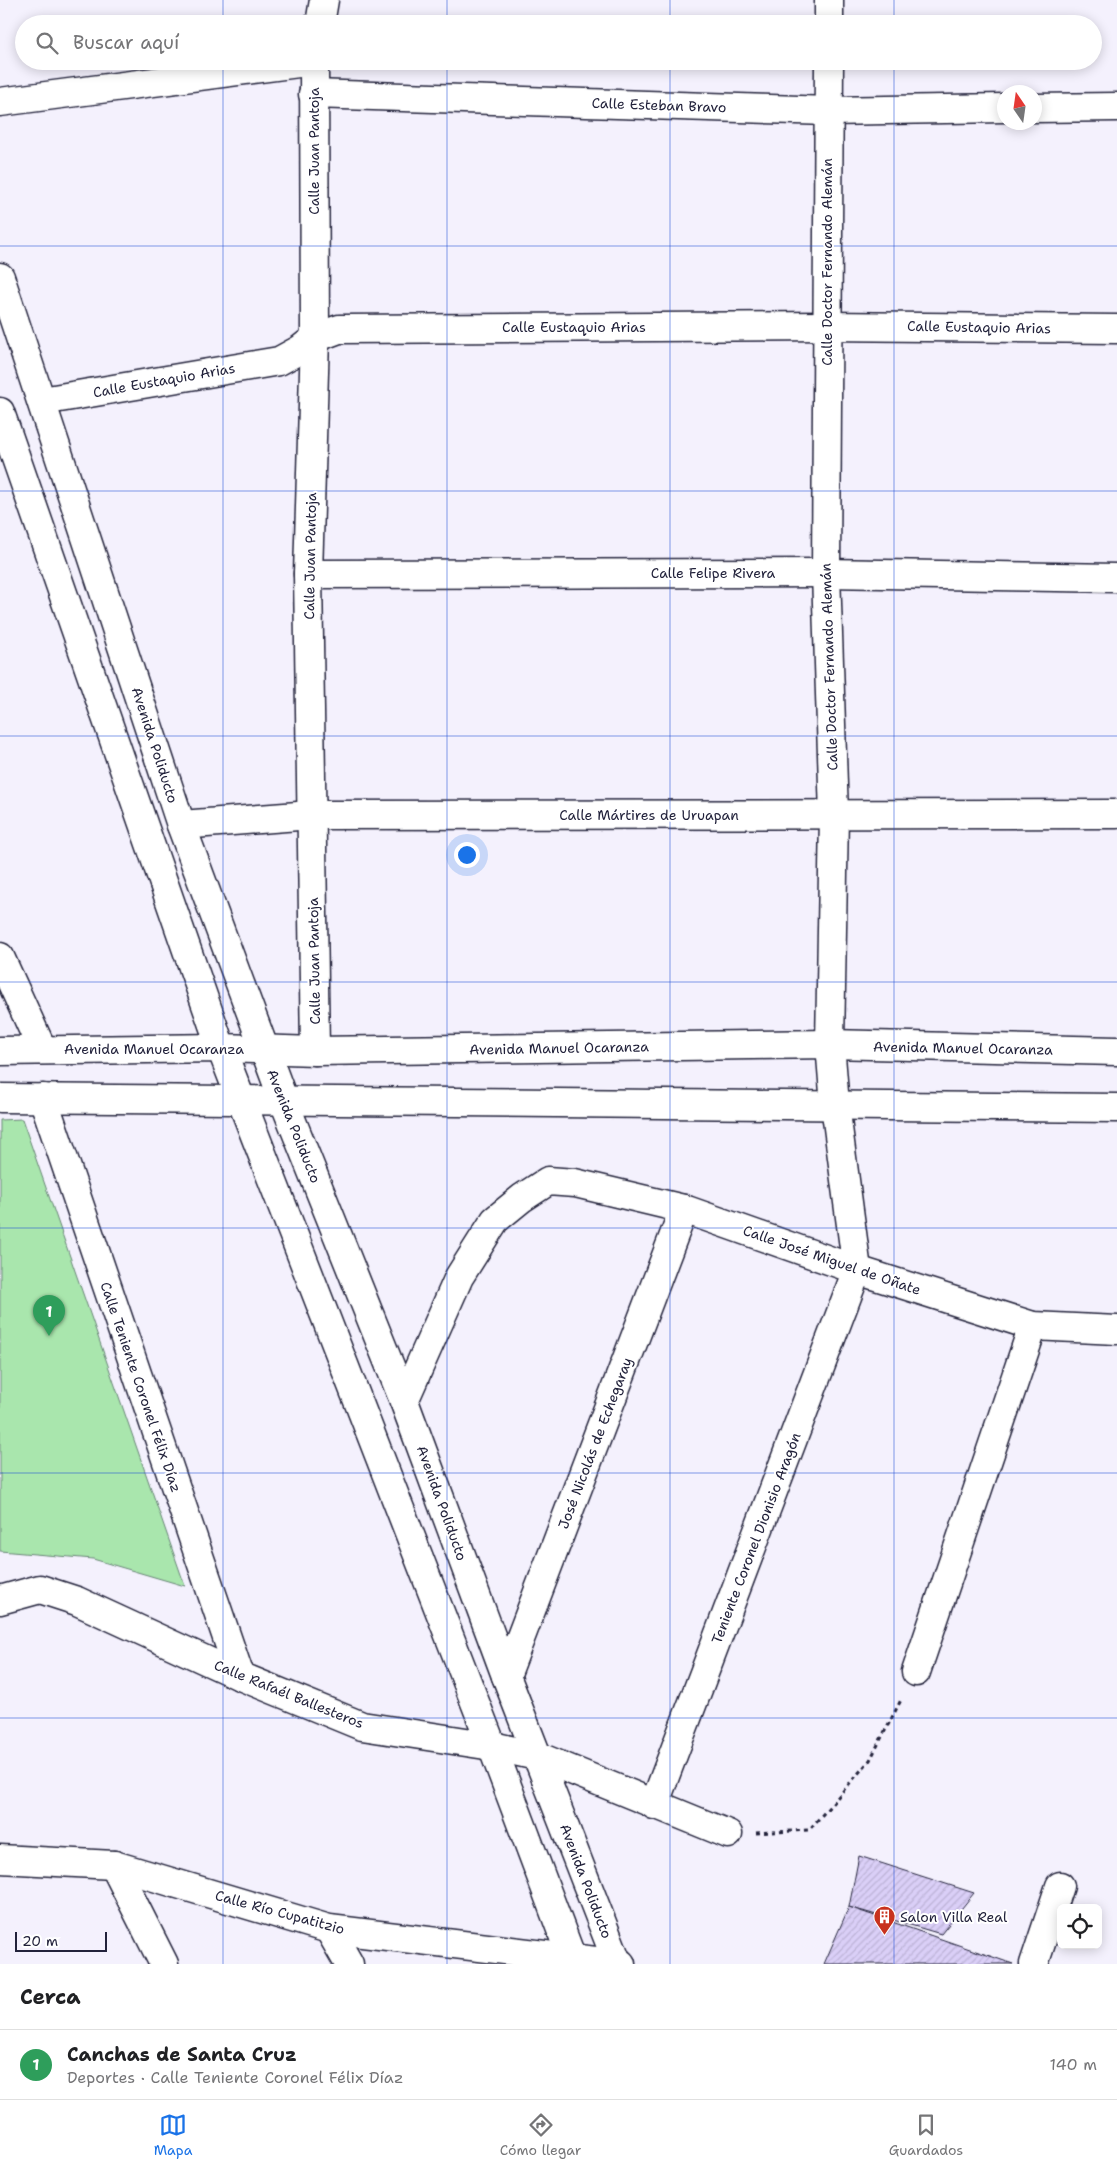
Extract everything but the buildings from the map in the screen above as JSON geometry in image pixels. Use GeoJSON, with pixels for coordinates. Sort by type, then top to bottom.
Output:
{"type":"FeatureCollection","features":[{"type":"Feature","properties":{"kind":"street"},"geometry":{"type":"LineString","coordinates":[[322,15],[324,0]]}},
{"type":"Feature","properties":{"kind":"street"},"geometry":{"type":"LineString","coordinates":[[829,0],[829,15]]}},
{"type":"Feature","properties":{"kind":"street"},"geometry":{"type":"LineString","coordinates":[[0,102],[245,70]]}},
{"type":"Feature","properties":{"kind":"street","name":"Calle Juan Pantoja"},"geometry":{"type":"LineString","coordinates":[[314,70],[315,338],[308,574],[316,1051]]}},
{"type":"Feature","properties":{"kind":"street","name":"Calle Doctor Fernando Alemán"},"geometry":{"type":"LineString","coordinates":[[829,70],[826,573],[834,815],[830,1044],[835,1105],[857,1270]]}},
{"type":"Feature","properties":{"kind":"street","name":"Calle Esteban Bravo"},"geometry":{"type":"LineString","coordinates":[[313,94],[828,111],[997,108]]}},
{"type":"Feature","properties":{"kind":"street"},"geometry":{"type":"LineString","coordinates":[[1042,108],[1117,107]]}},
{"type":"Feature","properties":{"kind":"street","name":"Avenida Poliducto"},"geometry":{"type":"LineString","coordinates":[[0,277],[181,825],[264,1050],[404,1401],[506,1676],[619,1964]]}},
{"type":"Feature","properties":{"kind":"street","name":"Calle Eustaquio Arias"},"geometry":{"type":"LineString","coordinates":[[42,401],[279,361],[301,349],[315,338],[339,329],[827,326],[1117,329]]}},
{"type":"Feature","properties":{"kind":"street"},"geometry":{"type":"LineString","coordinates":[[0,412],[221,1048],[243,1100],[574,1962]]}},
{"type":"Feature","properties":{"kind":"street","name":"Calle Felipe Rivera"},"geometry":{"type":"LineString","coordinates":[[308,574],[826,573],[1117,578]]}},
{"type":"Feature","properties":{"kind":"street","name":"Calle Mártires de Uruapan"},"geometry":{"type":"LineString","coordinates":[[181,825],[311,815],[1117,814]]}},
{"type":"Feature","properties":{"kind":"street"},"geometry":{"type":"LineString","coordinates":[[0,957],[42,1049]]}},
{"type":"Feature","properties":{"kind":"street","name":"Avenida Manuel Ocaranza"},"geometry":{"type":"LineString","coordinates":[[0,1051],[221,1048],[316,1051],[830,1044],[1117,1051]]}},
{"type":"Feature","properties":{"kind":"street"},"geometry":{"type":"LineString","coordinates":[[0,1098],[283,1099],[1117,1108]]}},
{"type":"Feature","properties":{"kind":"street","name":"Calle Teniente Coronel Félix Díaz"},"geometry":{"type":"LineString","coordinates":[[43,1098],[240,1676]]}},
{"type":"Feature","properties":{"kind":"street","name":"Calle José Miguel de Oñate"},"geometry":{"type":"LineString","coordinates":[[404,1401],[459,1277],[495,1220],[522,1198],[548,1181],[575,1183],[684,1209],[857,1270],[1033,1326],[1117,1330]]}},
{"type":"Feature","properties":{"kind":"street","name":"José Nicolás de Echegaray"},"geometry":{"type":"LineString","coordinates":[[506,1676],[684,1209]]}},
{"type":"Feature","properties":{"kind":"street","name":"Teniente Coronel Dionisio Aragón"},"geometry":{"type":"LineString","coordinates":[[654,1805],[857,1270]]}},
{"type":"Feature","properties":{"kind":"street"},"geometry":{"type":"LineString","coordinates":[[916,1672],[1033,1326]]}},
{"type":"Feature","properties":{"kind":"street","name":"Calle Rafaél Ballesteros"},"geometry":{"type":"LineString","coordinates":[[0,1600],[40,1589],[77,1601],[240,1676],[362,1726],[492,1746],[537,1756],[728,1834]]}},
{"type":"Feature","properties":{"kind":"street","name":"Calle Río Cupatitzio"},"geometry":{"type":"LineString","coordinates":[[0,1859],[114,1865],[329,1929],[574,1962],[619,1964]]}},
{"type":"Feature","properties":{"kind":"street"},"geometry":{"type":"LineString","coordinates":[[114,1865],[164,1964]]}},
{"type":"Feature","properties":{"kind":"street"},"geometry":{"type":"LineString","coordinates":[[1034,1964],[1060,1886]]}},
{"type":"Feature","properties":{"kind":"street"},"geometry":{"type":"LineString","coordinates":[[329,1929],[349,1964]]}},
{"type":"Feature","properties":{"kind":"path"},"geometry":{"type":"LineString","coordinates":[[728,1834],[809,1830],[870,1760],[916,1672]]}},
{"type":"Feature","properties":{"kind":"green space"},"geometry":{"type":"Polygon","coordinates":[[[22,1119],[185,1586],[93,1559],[0,1551],[0,1120],[22,1119]]]}},
{"type":"Feature","properties":{"kind":"place","name":"Canchas de Santa Cruz"},"geometry":{"type":"Point","coordinates":[49,1336]}},
{"type":"Feature","properties":{"kind":"place","name":"Salon Villa Real"},"geometry":{"type":"Point","coordinates":[884,1936]}}]}
